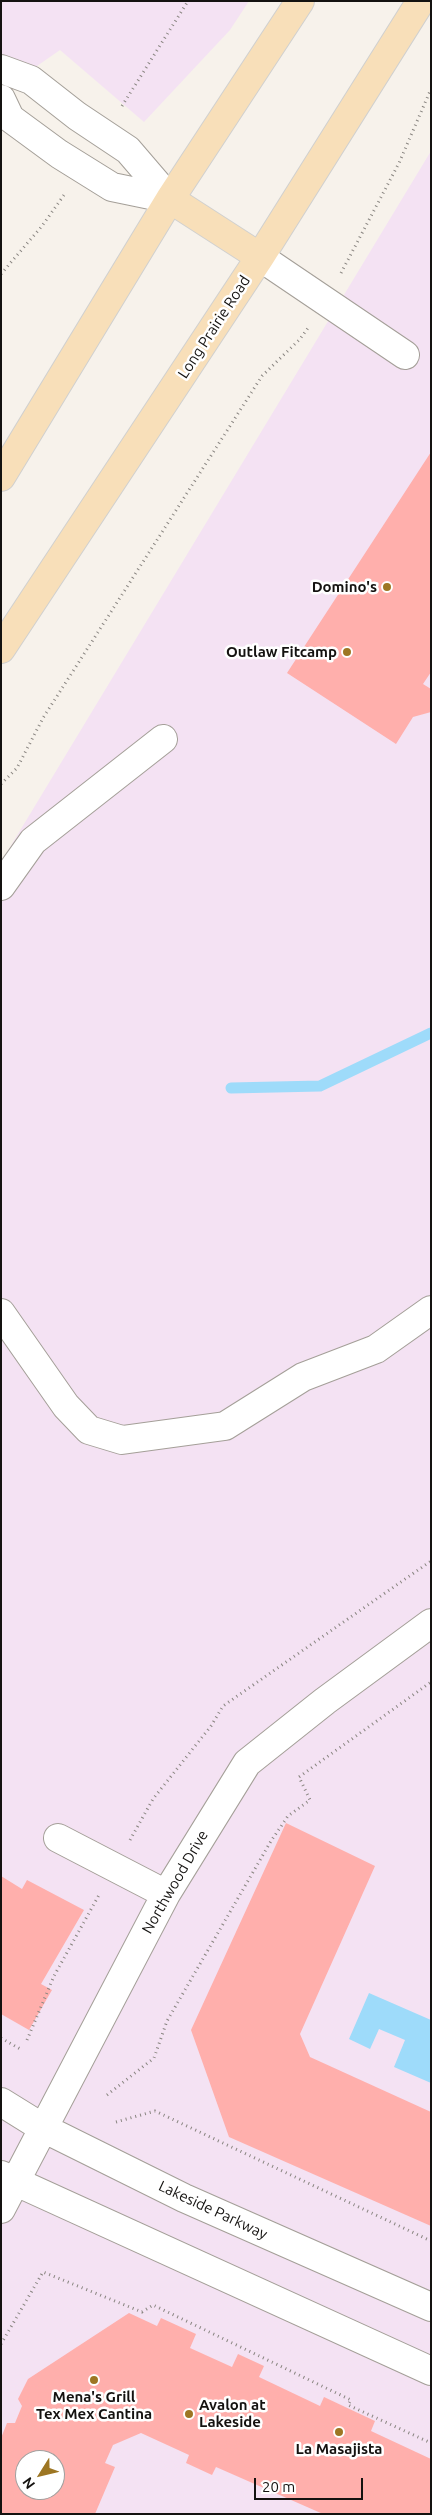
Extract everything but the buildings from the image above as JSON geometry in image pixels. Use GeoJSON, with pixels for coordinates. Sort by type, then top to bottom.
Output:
{"type":"FeatureCollection","features":[{"type":"Feature","properties":{"kind":"main road"},"geometry":{"type":"LineString","coordinates":[[1,477],[170,199],[300,1]]}},
{"type":"Feature","properties":{"kind":"main road","name":"Long Prairie Road"},"geometry":{"type":"LineString","coordinates":[[1,649],[260,257],[421,1]]}},
{"type":"Feature","properties":{"kind":"main road"},"geometry":{"type":"LineString","coordinates":[[170,199],[260,257]]}},
{"type":"Feature","properties":{"kind":"street"},"geometry":{"type":"LineString","coordinates":[[1,69],[31,80],[76,116],[128,150],[170,199]]}},
{"type":"Feature","properties":{"kind":"street"},"geometry":{"type":"LineString","coordinates":[[1,99],[10,118],[83,170],[112,187],[170,199]]}},
{"type":"Feature","properties":{"kind":"street"},"geometry":{"type":"LineString","coordinates":[[260,257],[405,355]]}},
{"type":"Feature","properties":{"kind":"street"},"geometry":{"type":"LineString","coordinates":[[1,886],[33,841],[163,739]]}},
{"type":"Feature","properties":{"kind":"street"},"geometry":{"type":"LineString","coordinates":[[1,1313],[66,1406],[90,1430],[122,1440],[225,1426],[303,1377],[376,1349],[431,1310]]}},
{"type":"Feature","properties":{"kind":"street","name":"Northwood Drive"},"geometry":{"type":"LineString","coordinates":[[1,2209],[8,2179],[44,2128],[166,1894],[246,1763],[431,1623]]}},
{"type":"Feature","properties":{"kind":"street"},"geometry":{"type":"LineString","coordinates":[[58,1838],[166,1894]]}},
{"type":"Feature","properties":{"kind":"street","name":"Lakeside Parkway"},"geometry":{"type":"LineString","coordinates":[[1,2102],[44,2128],[184,2198],[431,2307]]}},
{"type":"Feature","properties":{"kind":"street"},"geometry":{"type":"LineString","coordinates":[[8,2179],[431,2371]]}},
{"type":"Feature","properties":{"kind":"path"},"geometry":{"type":"LineString","coordinates":[[105,135],[188,1]]}},
{"type":"Feature","properties":{"kind":"path"},"geometry":{"type":"LineString","coordinates":[[1,784],[17,768],[43,718],[262,376],[300,339],[324,301],[347,263],[399,163],[431,89]]}},
{"type":"Feature","properties":{"kind":"path"},"geometry":{"type":"LineString","coordinates":[[1,274],[42,226],[83,170]]}},
{"type":"Feature","properties":{"kind":"path"},"geometry":{"type":"LineString","coordinates":[[106,2095],[154,2058],[167,2021],[271,1841],[288,1816],[310,1800],[299,1777],[431,1682]]}},
{"type":"Feature","properties":{"kind":"path"},"geometry":{"type":"LineString","coordinates":[[1,2038],[22,2050]]}},
{"type":"Feature","properties":{"kind":"path"},"geometry":{"type":"LineString","coordinates":[[116,2122],[155,2111],[431,2241]]}},
{"type":"Feature","properties":{"kind":"path"},"geometry":{"type":"LineString","coordinates":[[1,2344],[43,2272],[142,2312],[153,2305],[351,2400],[348,2405],[431,2443]]}},
{"type":"Feature","properties":{"kind":"shaded area"},"geometry":{"type":"Polygon","coordinates":[[[1,1],[249,1],[230,30],[144,122],[60,50],[1,91],[1,1]]]}},
{"type":"Feature","properties":{"kind":"shaded area"},"geometry":{"type":"Polygon","coordinates":[[[431,151],[431,2514],[1,2514],[1,862],[431,151]]]}},
{"type":"Feature","properties":{"kind":"water"},"geometry":{"type":"Polygon","coordinates":[[[369,1993],[431,2020],[431,2083],[394,2067],[405,2040],[379,2029],[370,2049],[349,2039],[369,1993]]]}},
{"type":"Feature","properties":{"kind":"waterway"},"geometry":{"type":"LineString","coordinates":[[231,1088],[320,1086],[431,1033]]}},
{"type":"Feature","properties":{"kind":"place","name":"Domino's"},"geometry":{"type":"Point","coordinates":[387,587]}},
{"type":"Feature","properties":{"kind":"place","name":"Outlaw Fitcamp"},"geometry":{"type":"Point","coordinates":[347,652]}},
{"type":"Feature","properties":{"kind":"place","name":"Mena's Grill Tex Mex Cantina"},"geometry":{"type":"Point","coordinates":[94,2380]}},
{"type":"Feature","properties":{"kind":"place","name":"Avalon at Lakeside"},"geometry":{"type":"Point","coordinates":[189,2414]}},
{"type":"Feature","properties":{"kind":"place","name":"La Masajista"},"geometry":{"type":"Point","coordinates":[339,2432]}}]}
